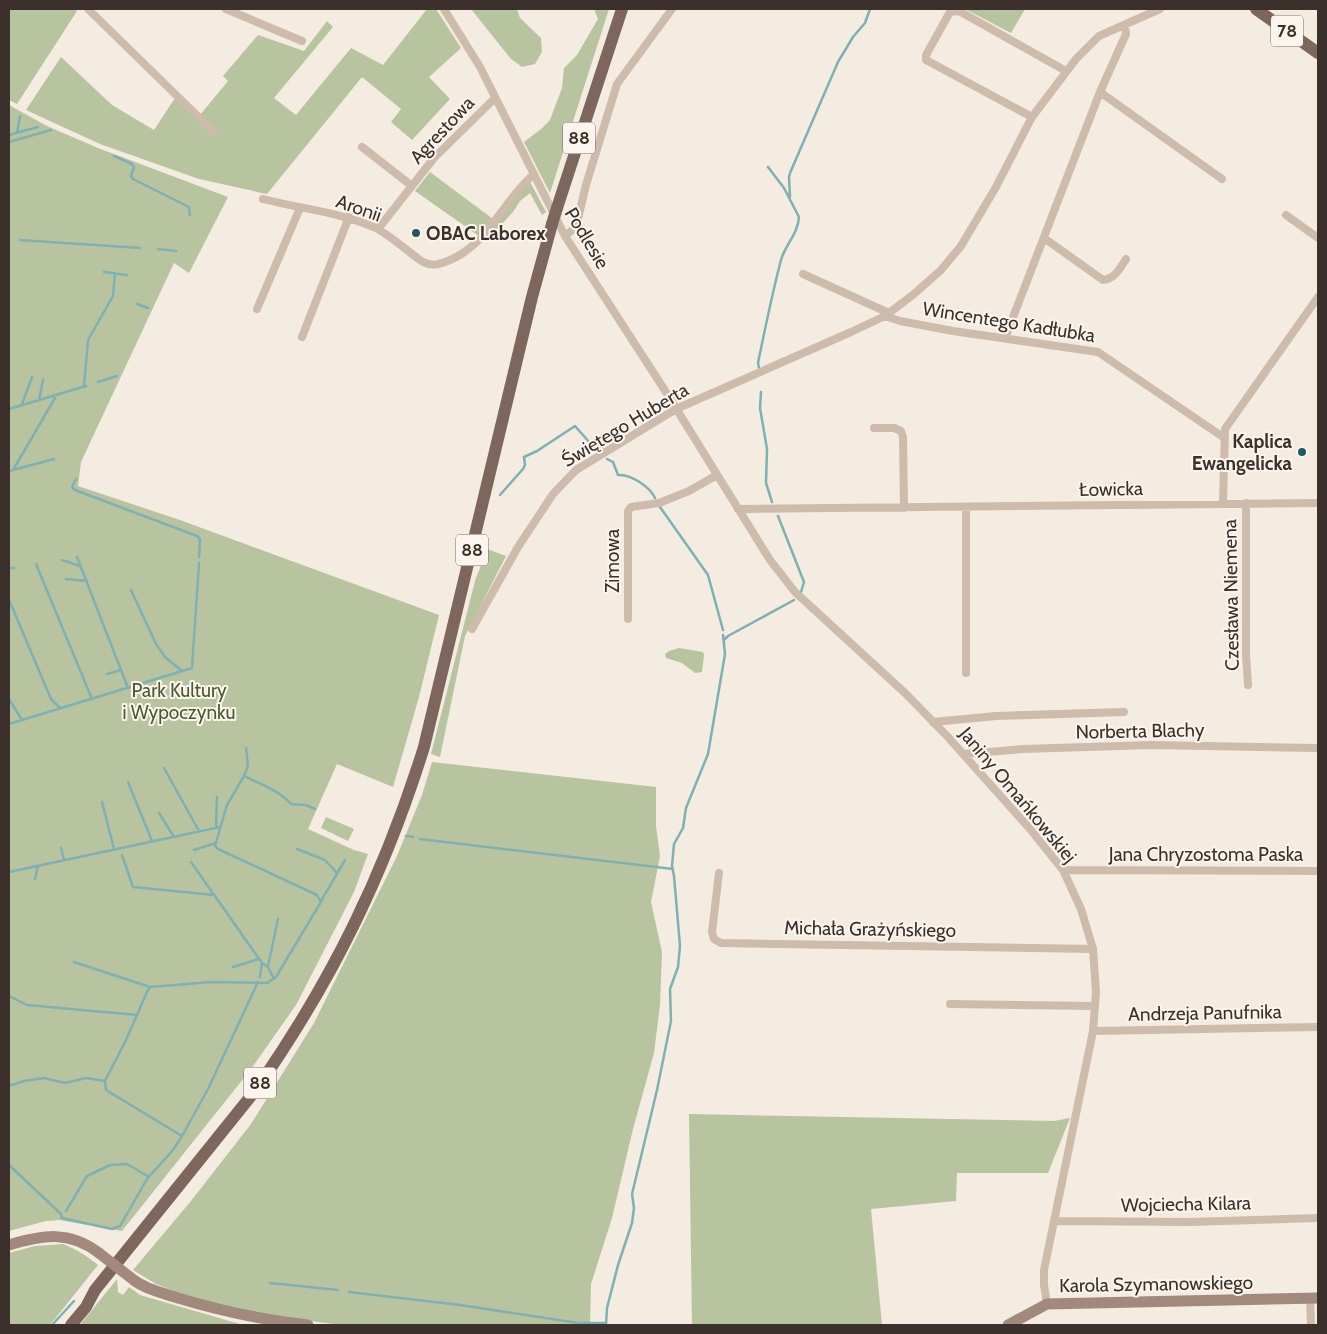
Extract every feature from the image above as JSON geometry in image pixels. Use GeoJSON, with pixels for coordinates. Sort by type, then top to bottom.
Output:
{"type":"FeatureCollection","features":[{"type":"Feature","properties":{"kind":"main road","name":"88"},"geometry":{"type":"LineString","coordinates":[[62,1325],[81,1302],[95,1290],[249,1098],[278,1058],[320,990],[350,936],[372,888],[402,813],[424,747],[532,297],[557,208],[622,9]]}},
{"type":"Feature","properties":{"kind":"main road","name":"78"},"geometry":{"type":"LineString","coordinates":[[1256,9],[1318,53]]}},
{"type":"Feature","properties":{"kind":"main road","name":"88"},"geometry":{"type":"LineString","coordinates":[[71,1325],[86,1307],[95,1290]]}},
{"type":"Feature","properties":{"kind":"street"},"geometry":{"type":"LineString","coordinates":[[88,9],[214,132]]}},
{"type":"Feature","properties":{"kind":"street"},"geometry":{"type":"LineString","coordinates":[[226,9],[302,41]]}},
{"type":"Feature","properties":{"kind":"street","name":"Podlesie"},"geometry":{"type":"LineString","coordinates":[[444,9],[480,67],[566,236],[717,476]]}},
{"type":"Feature","properties":{"kind":"street"},"geometry":{"type":"LineString","coordinates":[[566,236],[576,227],[586,185],[617,84],[672,9]]}},
{"type":"Feature","properties":{"kind":"street","name":"Świętego Huberta"},"geometry":{"type":"LineString","coordinates":[[472,629],[518,547],[563,482],[576,470],[676,409],[845,335],[887,314],[914,294],[940,270],[961,246],[996,187],[1032,117],[1076,58],[1099,36],[1160,9]]}},
{"type":"Feature","properties":{"kind":"street"},"geometry":{"type":"LineString","coordinates":[[1032,117],[926,60],[926,55],[950,12],[959,11],[1066,71]]}},
{"type":"Feature","properties":{"kind":"street"},"geometry":{"type":"LineString","coordinates":[[1004,338],[1100,92],[1126,34],[1125,25]]}},
{"type":"Feature","properties":{"kind":"street"},"geometry":{"type":"LineString","coordinates":[[1100,92],[1222,178]]}},
{"type":"Feature","properties":{"kind":"street","name":"Agrestowa"},"geometry":{"type":"LineString","coordinates":[[378,229],[434,158],[495,98]]}},
{"type":"Feature","properties":{"kind":"street","name":"Agrestowa"},"geometry":{"type":"LineString","coordinates":[[362,147],[412,186]]}},
{"type":"Feature","properties":{"kind":"street","name":"Aronii"},"geometry":{"type":"LineString","coordinates":[[263,199],[349,217],[378,229],[423,262],[435,265],[452,259],[468,250],[488,231],[523,185],[534,174]]}},
{"type":"Feature","properties":{"kind":"street"},"geometry":{"type":"LineString","coordinates":[[257,309],[300,208]]}},
{"type":"Feature","properties":{"kind":"street"},"geometry":{"type":"LineString","coordinates":[[1286,215],[1318,238]]}},
{"type":"Feature","properties":{"kind":"street"},"geometry":{"type":"LineString","coordinates":[[302,337],[349,217]]}},
{"type":"Feature","properties":{"kind":"street"},"geometry":{"type":"LineString","coordinates":[[1044,238],[1103,280],[1110,280],[1126,259]]}},
{"type":"Feature","properties":{"kind":"street"},"geometry":{"type":"LineString","coordinates":[[803,274],[887,314]]}},
{"type":"Feature","properties":{"kind":"street"},"geometry":{"type":"LineString","coordinates":[[1223,503],[1224,429],[1318,297]]}},
{"type":"Feature","properties":{"kind":"street","name":"Wincentego Kadłubka"},"geometry":{"type":"LineString","coordinates":[[887,314],[900,321],[926,326],[1098,352],[1223,437]]}},
{"type":"Feature","properties":{"kind":"street"},"geometry":{"type":"LineString","coordinates":[[874,428],[894,428],[901,431],[904,437],[904,508]]}},
{"type":"Feature","properties":{"kind":"street","name":"Janiny Omańkowskiej"},"geometry":{"type":"LineString","coordinates":[[717,476],[770,560],[795,592],[905,693],[963,754],[1030,829],[1063,870],[1081,909],[1093,949],[1096,992],[1093,1031],[1044,1270],[1047,1304]]}},
{"type":"Feature","properties":{"kind":"street","name":"Zimowa"},"geometry":{"type":"LineString","coordinates":[[628,619],[628,511],[631,507],[659,503],[675,497],[717,476]]}},
{"type":"Feature","properties":{"kind":"street","name":"Czesława Niemena"},"geometry":{"type":"LineString","coordinates":[[1246,503],[1246,655],[1248,686]]}},
{"type":"Feature","properties":{"kind":"street","name":"Łowicka"},"geometry":{"type":"LineString","coordinates":[[738,509],[1318,503]]}},
{"type":"Feature","properties":{"kind":"street"},"geometry":{"type":"LineString","coordinates":[[966,507],[966,673]]}},
{"type":"Feature","properties":{"kind":"street"},"geometry":{"type":"LineString","coordinates":[[934,722],[996,716],[1124,712]]}},
{"type":"Feature","properties":{"kind":"street","name":"Norberta Blachy"},"geometry":{"type":"LineString","coordinates":[[963,754],[1023,749],[1151,745],[1318,748]]}},
{"type":"Feature","properties":{"kind":"street","name":"Jana Chryzostoma Paska"},"geometry":{"type":"LineString","coordinates":[[1063,870],[1318,870]]}},
{"type":"Feature","properties":{"kind":"street","name":"Michała Grażyńskiego"},"geometry":{"type":"LineString","coordinates":[[719,873],[712,932],[714,939],[721,942],[1093,949]]}},
{"type":"Feature","properties":{"kind":"street"},"geometry":{"type":"LineString","coordinates":[[950,1004],[1095,1006]]}},
{"type":"Feature","properties":{"kind":"street","name":"Andrzeja Panufnika"},"geometry":{"type":"LineString","coordinates":[[1093,1031],[1318,1027]]}},
{"type":"Feature","properties":{"kind":"street","name":"Wojciecha Kilara"},"geometry":{"type":"LineString","coordinates":[[1055,1221],[1189,1222],[1318,1218]]}},
{"type":"Feature","properties":{"kind":"street"},"geometry":{"type":"LineString","coordinates":[[9,1245],[40,1237],[55,1236],[78,1241],[99,1253],[134,1281],[159,1292],[230,1313],[308,1325]]}},
{"type":"Feature","properties":{"kind":"street","name":"Karola Szymanowskiego"},"geometry":{"type":"LineString","coordinates":[[1008,1325],[1047,1304],[1314,1298],[1311,1325]]}},
{"type":"Feature","properties":{"kind":"green space"},"geometry":{"type":"Polygon","coordinates":[[[9,9],[75,9],[77,11],[17,104],[9,100],[9,9]]]}},
{"type":"Feature","properties":{"kind":"green space"},"geometry":{"type":"Polygon","coordinates":[[[427,9],[436,9],[461,48],[429,77],[450,99],[412,140],[391,122],[401,109],[362,77],[267,194],[199,179],[100,144],[26,110],[61,57],[112,105],[154,130],[175,98],[200,115],[228,81],[223,76],[258,35],[304,51],[327,21],[333,27],[274,98],[296,115],[351,48],[383,65],[427,9]]]}},
{"type":"Feature","properties":{"kind":"green space"},"geometry":{"type":"Polygon","coordinates":[[[471,9],[517,9],[520,18],[541,38],[542,52],[535,64],[522,67],[511,59],[471,9]]]}},
{"type":"Feature","properties":{"kind":"green space"},"geometry":{"type":"Polygon","coordinates":[[[594,9],[609,9],[550,193],[524,142],[550,120],[562,88],[564,68],[577,55],[598,19],[594,9]]]}},
{"type":"Feature","properties":{"kind":"green space"},"geometry":{"type":"Polygon","coordinates":[[[965,9],[1025,9],[1011,33],[965,9]]]}},
{"type":"Feature","properties":{"kind":"green space","name":"Park Kultury i Wypoczynku"},"geometry":{"type":"Polygon","coordinates":[[[9,105],[47,126],[98,148],[228,197],[189,273],[174,263],[81,462],[78,486],[180,520],[439,615],[419,697],[393,787],[337,764],[308,829],[354,850],[368,854],[354,892],[296,1005],[251,1069],[122,1231],[59,1220],[46,1221],[9,1231],[9,105]]]}},
{"type":"Feature","properties":{"kind":"green space"},"geometry":{"type":"Polygon","coordinates":[[[430,172],[493,219],[527,176],[546,212],[542,215],[530,193],[520,201],[513,212],[486,241],[415,191],[430,172]]]}},
{"type":"Feature","properties":{"kind":"green space"},"geometry":{"type":"Polygon","coordinates":[[[487,549],[506,556],[465,636],[440,757],[431,754],[475,581],[487,549]]]}},
{"type":"Feature","properties":{"kind":"green space"},"geometry":{"type":"Polygon","coordinates":[[[679,648],[703,652],[702,672],[695,673],[682,663],[666,658],[665,654],[679,648]]]}},
{"type":"Feature","properties":{"kind":"green space"},"geometry":{"type":"Polygon","coordinates":[[[432,762],[656,787],[656,826],[660,856],[651,902],[662,952],[660,1005],[654,1053],[633,1129],[612,1218],[591,1284],[590,1325],[341,1325],[249,1313],[201,1301],[156,1284],[133,1270],[191,1201],[251,1124],[314,1023],[397,856],[422,795],[432,762]]]}},
{"type":"Feature","properties":{"kind":"green space"},"geometry":{"type":"Polygon","coordinates":[[[326,817],[354,829],[348,841],[321,828],[326,817]]]}},
{"type":"Feature","properties":{"kind":"green space"},"geometry":{"type":"Polygon","coordinates":[[[689,1114],[1054,1121],[1070,1118],[1048,1173],[957,1173],[956,1201],[871,1209],[882,1325],[692,1325],[689,1114]]]}},
{"type":"Feature","properties":{"kind":"green space"},"geometry":{"type":"Polygon","coordinates":[[[63,1244],[81,1253],[98,1265],[50,1325],[9,1325],[9,1253],[35,1246],[63,1244]]]}},
{"type":"Feature","properties":{"kind":"green space"},"geometry":{"type":"Polygon","coordinates":[[[117,1279],[118,1292],[123,1295],[129,1287],[140,1295],[243,1325],[80,1325],[117,1279]]]}},
{"type":"Feature","properties":{"kind":"waterway"},"geometry":{"type":"LineString","coordinates":[[790,197],[790,173],[838,62],[853,37],[865,23],[870,9]]}},
{"type":"Feature","properties":{"kind":"waterway"},"geometry":{"type":"LineString","coordinates":[[17,133],[20,116]]}},
{"type":"Feature","properties":{"kind":"waterway"},"geometry":{"type":"LineString","coordinates":[[9,135],[38,127]]}},
{"type":"Feature","properties":{"kind":"waterway"},"geometry":{"type":"LineString","coordinates":[[9,142],[51,130]]}},
{"type":"Feature","properties":{"kind":"waterway"},"geometry":{"type":"LineString","coordinates":[[114,156],[132,164],[134,167],[131,176],[133,179],[189,207],[190,215]]}},
{"type":"Feature","properties":{"kind":"waterway"},"geometry":{"type":"LineString","coordinates":[[759,368],[758,363],[781,260],[794,234],[799,217],[784,188],[768,167]]}},
{"type":"Feature","properties":{"kind":"waterway"},"geometry":{"type":"LineString","coordinates":[[20,240],[140,248]]}},
{"type":"Feature","properties":{"kind":"waterway"},"geometry":{"type":"LineString","coordinates":[[158,249],[176,251]]}},
{"type":"Feature","properties":{"kind":"waterway"},"geometry":{"type":"LineString","coordinates":[[104,272],[127,275]]}},
{"type":"Feature","properties":{"kind":"waterway"},"geometry":{"type":"LineString","coordinates":[[84,386],[88,340],[113,296],[115,273]]}},
{"type":"Feature","properties":{"kind":"waterway"},"geometry":{"type":"LineString","coordinates":[[137,304],[148,308]]}},
{"type":"Feature","properties":{"kind":"waterway"},"geometry":{"type":"LineString","coordinates":[[98,382],[117,376]]}},
{"type":"Feature","properties":{"kind":"waterway"},"geometry":{"type":"LineString","coordinates":[[22,404],[32,377]]}},
{"type":"Feature","properties":{"kind":"waterway"},"geometry":{"type":"LineString","coordinates":[[39,400],[43,380]]}},
{"type":"Feature","properties":{"kind":"waterway"},"geometry":{"type":"LineString","coordinates":[[9,409],[86,386]]}},
{"type":"Feature","properties":{"kind":"waterway"},"geometry":{"type":"LineString","coordinates":[[761,392],[760,408],[767,449],[766,483],[772,502]]}},
{"type":"Feature","properties":{"kind":"waterway"},"geometry":{"type":"LineString","coordinates":[[13,470],[55,398],[54,395]]}},
{"type":"Feature","properties":{"kind":"waterway"},"geometry":{"type":"LineString","coordinates":[[500,495],[523,469],[525,465],[524,457],[537,451],[575,426],[597,451]]}},
{"type":"Feature","properties":{"kind":"waterway"},"geometry":{"type":"LineString","coordinates":[[9,471],[54,459]]}},
{"type":"Feature","properties":{"kind":"waterway"},"geometry":{"type":"LineString","coordinates":[[607,459],[613,462],[618,475],[623,475],[640,482],[655,498]]}},
{"type":"Feature","properties":{"kind":"waterway"},"geometry":{"type":"LineString","coordinates":[[76,479],[72,487],[75,490],[197,536],[200,539],[199,557]]}},
{"type":"Feature","properties":{"kind":"waterway"},"geometry":{"type":"LineString","coordinates":[[660,507],[708,575],[723,630]]}},
{"type":"Feature","properties":{"kind":"waterway"},"geometry":{"type":"LineString","coordinates":[[778,516],[804,582],[801,592]]}},
{"type":"Feature","properties":{"kind":"waterway"},"geometry":{"type":"LineString","coordinates":[[77,557],[128,688]]}},
{"type":"Feature","properties":{"kind":"waterway"},"geometry":{"type":"LineString","coordinates":[[62,560],[80,566]]}},
{"type":"Feature","properties":{"kind":"waterway"},"geometry":{"type":"LineString","coordinates":[[9,724],[192,668],[199,563]]}},
{"type":"Feature","properties":{"kind":"waterway"},"geometry":{"type":"LineString","coordinates":[[36,564],[92,699]]}},
{"type":"Feature","properties":{"kind":"waterway"},"geometry":{"type":"LineString","coordinates":[[9,568],[14,568]]}},
{"type":"Feature","properties":{"kind":"waterway"},"geometry":{"type":"LineString","coordinates":[[66,579],[87,581]]}},
{"type":"Feature","properties":{"kind":"waterway"},"geometry":{"type":"LineString","coordinates":[[131,590],[156,644],[165,657],[182,671]]}},
{"type":"Feature","properties":{"kind":"waterway"},"geometry":{"type":"LineString","coordinates":[[9,600],[51,699],[60,708]]}},
{"type":"Feature","properties":{"kind":"waterway"},"geometry":{"type":"LineString","coordinates":[[724,640],[794,600]]}},
{"type":"Feature","properties":{"kind":"waterway"},"geometry":{"type":"LineString","coordinates":[[606,1325],[607,1308],[618,1265],[632,1223],[634,1208],[632,1194],[657,1090],[671,1021],[670,989],[678,967],[680,946],[672,866],[674,844],[683,828],[686,808],[708,754],[725,654],[723,635]]}},
{"type":"Feature","properties":{"kind":"waterway"},"geometry":{"type":"LineString","coordinates":[[107,674],[121,670]]}},
{"type":"Feature","properties":{"kind":"waterway"},"geometry":{"type":"LineString","coordinates":[[9,699],[22,720]]}},
{"type":"Feature","properties":{"kind":"waterway"},"geometry":{"type":"LineString","coordinates":[[182,1136],[106,1090],[105,1081],[147,992],[150,987],[211,982],[267,983],[276,977],[321,902],[317,895],[215,846],[227,805],[248,766],[246,748]]}},
{"type":"Feature","properties":{"kind":"waterway"},"geometry":{"type":"LineString","coordinates":[[164,768],[199,831]]}},
{"type":"Feature","properties":{"kind":"waterway"},"geometry":{"type":"LineString","coordinates":[[244,776],[275,791],[291,804],[306,805],[315,809]]}},
{"type":"Feature","properties":{"kind":"waterway"},"geometry":{"type":"LineString","coordinates":[[128,782],[152,841]]}},
{"type":"Feature","properties":{"kind":"waterway"},"geometry":{"type":"LineString","coordinates":[[216,828],[217,797]]}},
{"type":"Feature","properties":{"kind":"waterway"},"geometry":{"type":"LineString","coordinates":[[102,802],[114,849]]}},
{"type":"Feature","properties":{"kind":"waterway"},"geometry":{"type":"LineString","coordinates":[[159,813],[174,837]]}},
{"type":"Feature","properties":{"kind":"waterway"},"geometry":{"type":"LineString","coordinates":[[9,872],[220,827]]}},
{"type":"Feature","properties":{"kind":"waterway"},"geometry":{"type":"LineString","coordinates":[[406,836],[413,837]]}},
{"type":"Feature","properties":{"kind":"waterway"},"geometry":{"type":"LineString","coordinates":[[420,839],[673,869]]}},
{"type":"Feature","properties":{"kind":"waterway"},"geometry":{"type":"LineString","coordinates":[[194,850],[216,843]]}},
{"type":"Feature","properties":{"kind":"waterway"},"geometry":{"type":"LineString","coordinates":[[61,848],[64,860]]}},
{"type":"Feature","properties":{"kind":"waterway"},"geometry":{"type":"LineString","coordinates":[[297,849],[325,860],[337,873]]}},
{"type":"Feature","properties":{"kind":"waterway"},"geometry":{"type":"LineString","coordinates":[[122,855],[133,887],[214,895]]}},
{"type":"Feature","properties":{"kind":"waterway"},"geometry":{"type":"LineString","coordinates":[[321,901],[345,860]]}},
{"type":"Feature","properties":{"kind":"waterway"},"geometry":{"type":"LineString","coordinates":[[191,862],[262,963],[268,967],[274,979]]}},
{"type":"Feature","properties":{"kind":"waterway"},"geometry":{"type":"LineString","coordinates":[[35,879],[38,866]]}},
{"type":"Feature","properties":{"kind":"waterway"},"geometry":{"type":"LineString","coordinates":[[268,966],[278,919]]}},
{"type":"Feature","properties":{"kind":"waterway"},"geometry":{"type":"LineString","coordinates":[[233,967],[259,959]]}},
{"type":"Feature","properties":{"kind":"waterway"},"geometry":{"type":"LineString","coordinates":[[74,962],[150,987]]}},
{"type":"Feature","properties":{"kind":"waterway"},"geometry":{"type":"LineString","coordinates":[[260,977],[262,963]]}},
{"type":"Feature","properties":{"kind":"waterway"},"geometry":{"type":"LineString","coordinates":[[9,1165],[61,1214],[62,1218],[112,1229],[120,1226],[147,1179],[173,1150],[182,1136],[208,1089],[258,982]]}},
{"type":"Feature","properties":{"kind":"waterway"},"geometry":{"type":"LineString","coordinates":[[9,996],[27,1005],[137,1015]]}},
{"type":"Feature","properties":{"kind":"waterway"},"geometry":{"type":"LineString","coordinates":[[9,1086],[24,1081],[44,1078],[65,1083],[86,1078],[105,1081]]}},
{"type":"Feature","properties":{"kind":"waterway"},"geometry":{"type":"LineString","coordinates":[[66,1211],[87,1176],[110,1165],[127,1164],[149,1177]]}},
{"type":"Feature","properties":{"kind":"waterway"},"geometry":{"type":"LineString","coordinates":[[270,1283],[338,1290]]}},
{"type":"Feature","properties":{"kind":"waterway"},"geometry":{"type":"LineString","coordinates":[[349,1292],[460,1305],[578,1323],[606,1323]]}},
{"type":"Feature","properties":{"kind":"waterway"},"geometry":{"type":"LineString","coordinates":[[52,1325],[74,1301]]}},
{"type":"Feature","properties":{"kind":"place","name":"OBAC Laborex"},"geometry":{"type":"Point","coordinates":[416,233]}},
{"type":"Feature","properties":{"kind":"place","name":"Kaplica Ewangelicka"},"geometry":{"type":"Point","coordinates":[1302,452]}}]}
